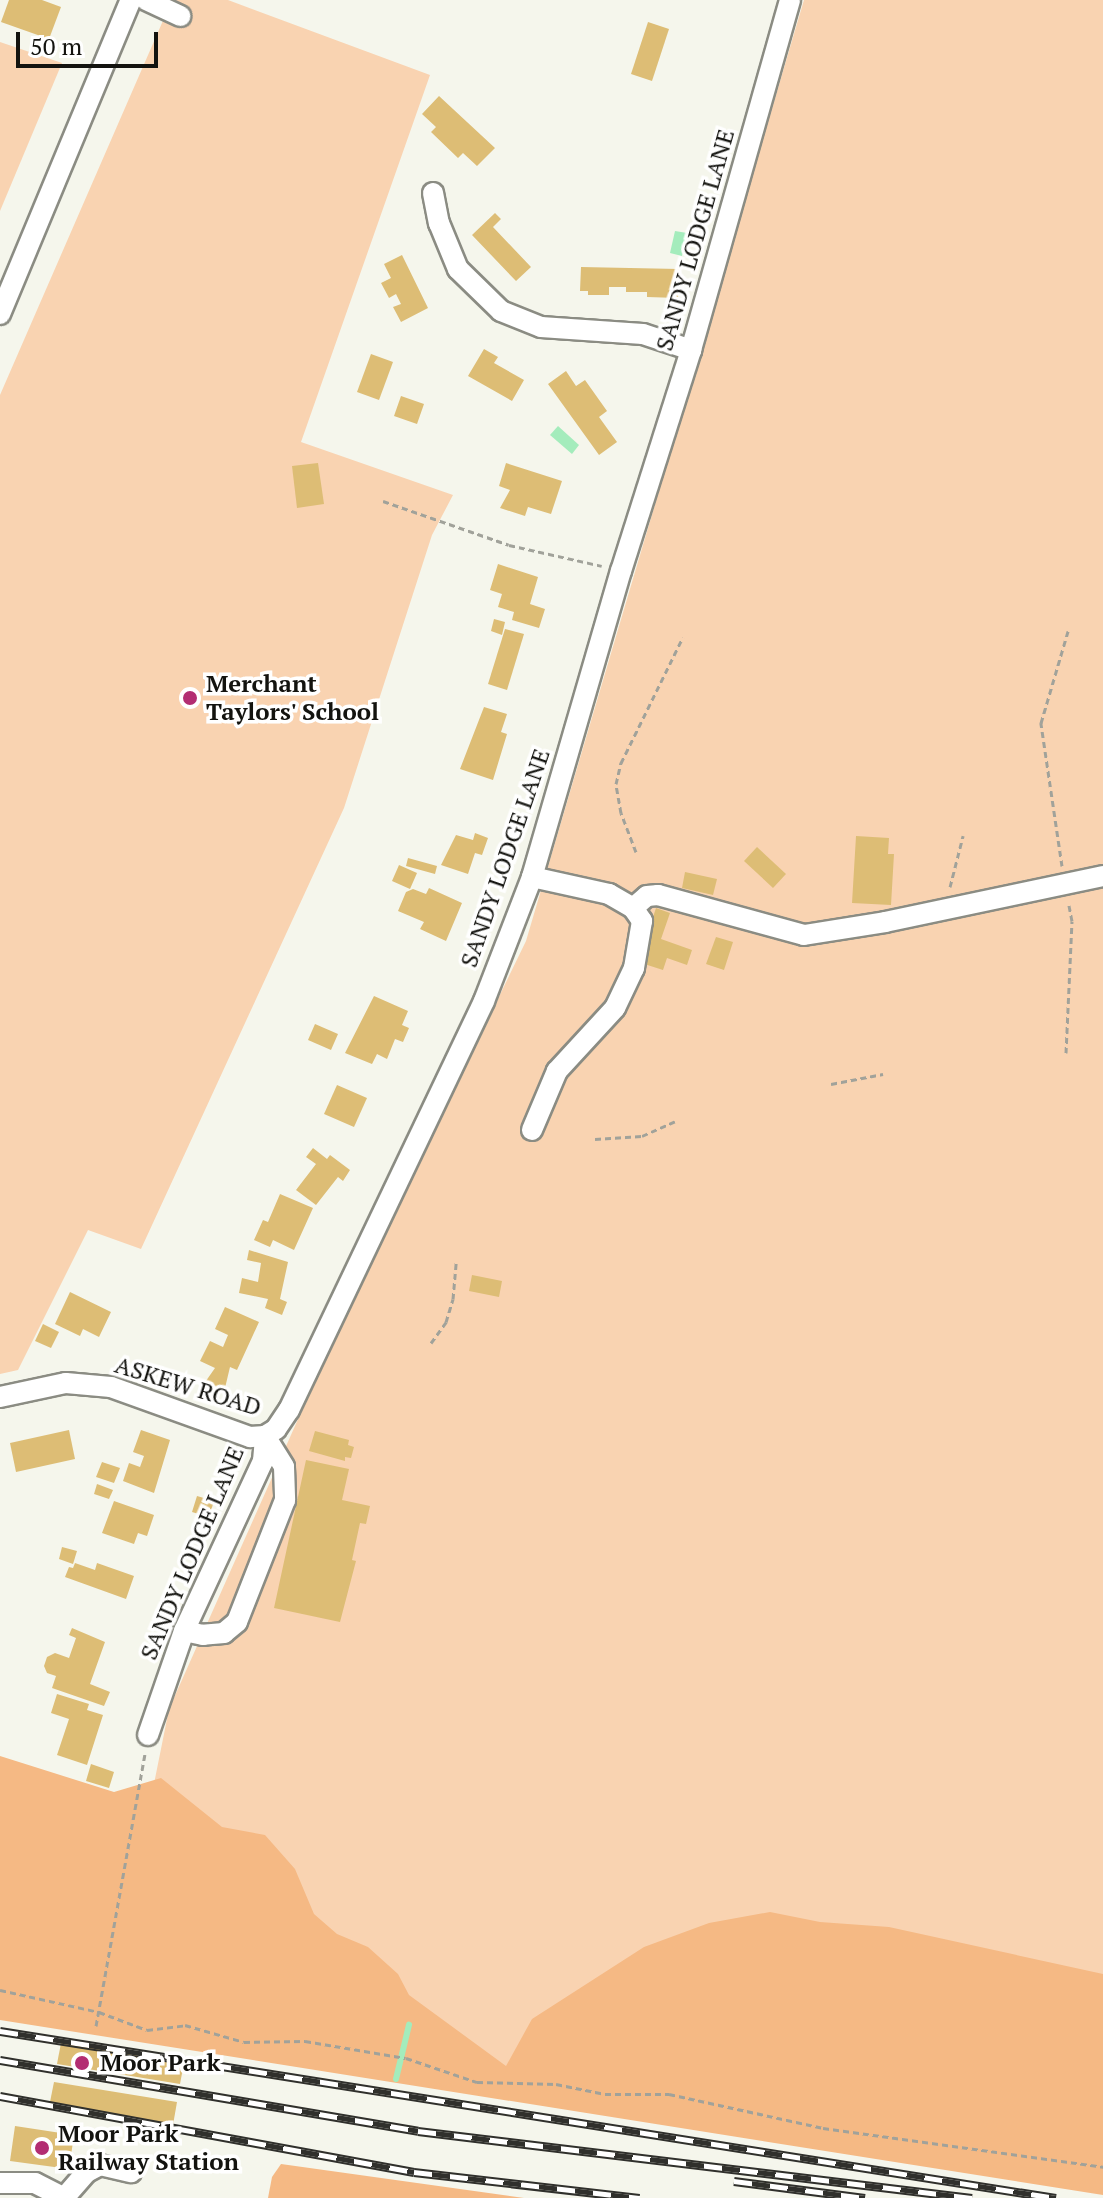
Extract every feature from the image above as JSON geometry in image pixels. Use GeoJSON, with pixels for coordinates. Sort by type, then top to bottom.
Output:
{"type":"FeatureCollection","features":[{"type":"Feature","properties":{"kind":"street"},"geometry":{"type":"LineString","coordinates":[[0,314],[130,0]]}},
{"type":"Feature","properties":{"kind":"street"},"geometry":{"type":"LineString","coordinates":[[146,0],[181,16]]}},
{"type":"Feature","properties":{"kind":"street","name":"SANDY LODGE LANE"},"geometry":{"type":"LineString","coordinates":[[148,1738],[184,1631],[263,1461],[265,1436],[276,1429],[289,1410],[484,1001],[532,877],[621,571],[691,350],[790,0]]}},
{"type":"Feature","properties":{"kind":"street"},"geometry":{"type":"LineString","coordinates":[[433,193],[439,223],[458,269],[501,311],[541,327],[643,334],[691,350]]}},
{"type":"Feature","properties":{"kind":"street"},"geometry":{"type":"LineString","coordinates":[[633,908],[647,896],[658,895],[804,935],[1103,876]]}},
{"type":"Feature","properties":{"kind":"street"},"geometry":{"type":"LineString","coordinates":[[532,877],[609,894],[633,908],[642,921],[634,968],[623,993],[591,1038],[557,1071],[532,1130]]}},
{"type":"Feature","properties":{"kind":"street","name":"ASKEW ROAD"},"geometry":{"type":"LineString","coordinates":[[0,1397],[66,1383],[111,1387],[250,1437],[265,1436]]}},
{"type":"Feature","properties":{"kind":"street"},"geometry":{"type":"LineString","coordinates":[[184,1631],[203,1635],[224,1633],[237,1622],[285,1500],[284,1467],[265,1436]]}},
{"type":"Feature","properties":{"kind":"street"},"geometry":{"type":"LineString","coordinates":[[0,2183],[35,2183],[64,2198],[87,2172],[100,2165],[131,2172]]}},
{"type":"Feature","properties":{"kind":"path"},"geometry":{"type":"LineString","coordinates":[[383,501],[509,545],[621,571]]}},
{"type":"Feature","properties":{"kind":"path"},"geometry":{"type":"LineString","coordinates":[[1066,1053],[1072,921],[1041,723],[1068,631]]}},
{"type":"Feature","properties":{"kind":"path"},"geometry":{"type":"LineString","coordinates":[[636,852],[621,813],[616,784],[621,763],[683,637]]}},
{"type":"Feature","properties":{"kind":"path"},"geometry":{"type":"LineString","coordinates":[[930,912],[953,882],[963,836]]}},
{"type":"Feature","properties":{"kind":"path"},"geometry":{"type":"LineString","coordinates":[[831,1084],[883,1074]]}},
{"type":"Feature","properties":{"kind":"path"},"geometry":{"type":"LineString","coordinates":[[595,1139],[642,1136],[675,1121]]}},
{"type":"Feature","properties":{"kind":"path"},"geometry":{"type":"LineString","coordinates":[[431,1343],[446,1322],[453,1299],[456,1261]]}},
{"type":"Feature","properties":{"kind":"path"},"geometry":{"type":"LineString","coordinates":[[96,2026],[148,1738]]}},
{"type":"Feature","properties":{"kind":"path"},"geometry":{"type":"LineString","coordinates":[[0,1990],[99,2012],[147,2030],[185,2025],[244,2042],[305,2041],[406,2058],[477,2082],[556,2084],[605,2094],[669,2094],[823,2128],[1103,2167]]}},
{"type":"Feature","properties":{"kind":"shaded area","name":"Merchant Taylors' School"},"geometry":{"type":"Polygon","coordinates":[[[172,0],[228,0],[430,75],[301,442],[453,495],[432,535],[344,808],[141,1249],[88,1230],[18,1370],[0,1374],[0,395],[172,0]]]}},
{"type":"Feature","properties":{"kind":"shaded area"},"geometry":{"type":"Polygon","coordinates":[[[804,0],[1103,0],[1103,2140],[507,2067],[110,2003],[169,1709],[348,1307],[526,941],[804,0]]]}},
{"type":"Feature","properties":{"kind":"shaded area"},"geometry":{"type":"Polygon","coordinates":[[[0,42],[62,63],[0,211],[0,42]]]}},
{"type":"Feature","properties":{"kind":"shaded area"},"geometry":{"type":"Polygon","coordinates":[[[675,231],[687,233],[682,256],[670,253],[675,231]]]}},
{"type":"Feature","properties":{"kind":"shaded area"},"geometry":{"type":"Polygon","coordinates":[[[558,426],[579,445],[572,454],[550,435],[558,426]]]}},
{"type":"Feature","properties":{"kind":"shaded area"},"geometry":{"type":"Polygon","coordinates":[[[0,1756],[114,1792],[161,1778],[222,1827],[265,1835],[295,1869],[314,1914],[337,1934],[368,1947],[398,1974],[409,1995],[506,2066],[532,2019],[644,1947],[709,1923],[770,1912],[820,1922],[889,1927],[1103,1974],[1103,2195],[0,2020],[0,1756]]]}},
{"type":"Feature","properties":{"kind":"shaded area"},"geometry":{"type":"Polygon","coordinates":[[[281,2164],[524,2198],[268,2198],[272,2177],[281,2164]]]}},
{"type":"Feature","properties":{"kind":"building"},"geometry":{"type":"Polygon","coordinates":[[[9,0],[42,0],[61,7],[49,39],[1,22],[9,0]]]}},
{"type":"Feature","properties":{"kind":"building"},"geometry":{"type":"Polygon","coordinates":[[[648,22],[669,29],[652,81],[631,74],[648,22]]]}},
{"type":"Feature","properties":{"kind":"building"},"geometry":{"type":"Polygon","coordinates":[[[439,96],[495,148],[477,166],[463,153],[458,158],[431,132],[436,127],[422,114],[439,96]]]}},
{"type":"Feature","properties":{"kind":"building"},"geometry":{"type":"Polygon","coordinates":[[[495,213],[501,219],[493,227],[531,267],[516,281],[472,235],[495,213]]]}},
{"type":"Feature","properties":{"kind":"building"},"geometry":{"type":"Polygon","coordinates":[[[402,255],[428,308],[401,322],[393,307],[401,304],[396,294],[389,298],[381,283],[391,278],[384,264],[402,255]]]}},
{"type":"Feature","properties":{"kind":"building"},"geometry":{"type":"Polygon","coordinates":[[[581,267],[679,269],[678,298],[647,297],[647,292],[626,292],[626,287],[609,287],[609,295],[588,295],[588,291],[580,291],[581,267]]]}},
{"type":"Feature","properties":{"kind":"building"},"geometry":{"type":"Polygon","coordinates":[[[484,349],[498,357],[494,363],[524,380],[512,401],[468,376],[484,349]]]}},
{"type":"Feature","properties":{"kind":"building"},"geometry":{"type":"Polygon","coordinates":[[[371,354],[393,362],[379,400],[357,392],[371,354]]]}},
{"type":"Feature","properties":{"kind":"building"},"geometry":{"type":"Polygon","coordinates":[[[566,371],[576,386],[585,380],[607,411],[599,417],[617,442],[599,455],[548,384],[566,371]]]}},
{"type":"Feature","properties":{"kind":"building"},"geometry":{"type":"Polygon","coordinates":[[[401,396],[424,404],[417,424],[394,416],[401,396]]]}},
{"type":"Feature","properties":{"kind":"building"},"geometry":{"type":"Polygon","coordinates":[[[318,463],[324,504],[297,508],[292,466],[318,463]]]}},
{"type":"Feature","properties":{"kind":"building"},"geometry":{"type":"Polygon","coordinates":[[[506,463],[562,481],[551,514],[528,507],[525,516],[500,508],[510,490],[499,486],[506,463]]]}},
{"type":"Feature","properties":{"kind":"building"},"geometry":{"type":"Polygon","coordinates":[[[498,564],[538,577],[530,604],[545,609],[539,628],[512,620],[514,612],[498,607],[502,594],[490,590],[498,564]]]}},
{"type":"Feature","properties":{"kind":"building"},"geometry":{"type":"Polygon","coordinates":[[[494,619],[505,622],[502,635],[491,631],[494,619]]]}},
{"type":"Feature","properties":{"kind":"building"},"geometry":{"type":"Polygon","coordinates":[[[505,629],[524,634],[507,690],[488,684],[505,629]]]}},
{"type":"Feature","properties":{"kind":"building"},"geometry":{"type":"Polygon","coordinates":[[[484,707],[507,714],[501,732],[507,734],[493,780],[460,769],[484,707]]]}},
{"type":"Feature","properties":{"kind":"building"},"geometry":{"type":"Polygon","coordinates":[[[475,833],[488,838],[482,855],[475,853],[468,874],[441,865],[456,835],[473,840],[475,833]]]}},
{"type":"Feature","properties":{"kind":"building"},"geometry":{"type":"Polygon","coordinates":[[[856,836],[889,838],[888,854],[894,854],[891,905],[852,903],[856,836]]]}},
{"type":"Feature","properties":{"kind":"building"},"geometry":{"type":"Polygon","coordinates":[[[757,847],[786,874],[773,888],[744,861],[757,847]]]}},
{"type":"Feature","properties":{"kind":"building"},"geometry":{"type":"Polygon","coordinates":[[[408,858],[437,866],[435,874],[406,866],[408,858]]]}},
{"type":"Feature","properties":{"kind":"building"},"geometry":{"type":"Polygon","coordinates":[[[399,865],[417,873],[410,889],[392,881],[399,865]]]}},
{"type":"Feature","properties":{"kind":"building"},"geometry":{"type":"Polygon","coordinates":[[[685,872],[717,879],[713,895],[682,888],[685,872]]]}},
{"type":"Feature","properties":{"kind":"building"},"geometry":{"type":"Polygon","coordinates":[[[429,888],[462,903],[446,941],[420,929],[424,922],[398,911],[406,892],[413,889],[426,894],[429,888]]]}},
{"type":"Feature","properties":{"kind":"building"},"geometry":{"type":"Polygon","coordinates":[[[656,908],[670,913],[661,939],[692,950],[687,965],[667,958],[663,970],[638,962],[656,908]]]}},
{"type":"Feature","properties":{"kind":"building"},"geometry":{"type":"Polygon","coordinates":[[[716,937],[733,942],[724,970],[706,964],[716,937]]]}},
{"type":"Feature","properties":{"kind":"building"},"geometry":{"type":"Polygon","coordinates":[[[374,996],[408,1011],[402,1025],[409,1028],[403,1042],[395,1039],[387,1059],[377,1054],[372,1064],[345,1053],[374,996]]]}},
{"type":"Feature","properties":{"kind":"building"},"geometry":{"type":"Polygon","coordinates":[[[315,1024],[338,1034],[331,1050],[308,1040],[315,1024]]]}},
{"type":"Feature","properties":{"kind":"building"},"geometry":{"type":"Polygon","coordinates":[[[337,1085],[367,1098],[354,1127],[324,1114],[337,1085]]]}},
{"type":"Feature","properties":{"kind":"building"},"geometry":{"type":"Polygon","coordinates":[[[313,1148],[327,1159],[330,1155],[350,1170],[343,1181],[338,1177],[316,1205],[296,1190],[316,1164],[306,1157],[313,1148]]]}},
{"type":"Feature","properties":{"kind":"building"},"geometry":{"type":"Polygon","coordinates":[[[280,1194],[313,1208],[294,1250],[273,1240],[270,1247],[254,1240],[263,1220],[268,1222],[280,1194]]]}},
{"type":"Feature","properties":{"kind":"building"},"geometry":{"type":"Polygon","coordinates":[[[249,1250],[288,1262],[280,1299],[287,1302],[282,1315],[265,1308],[268,1299],[239,1293],[242,1278],[258,1282],[261,1263],[247,1260],[249,1250]]]}},
{"type":"Feature","properties":{"kind":"building"},"geometry":{"type":"Polygon","coordinates":[[[472,1275],[502,1281],[499,1297],[469,1291],[472,1275]]]}},
{"type":"Feature","properties":{"kind":"building"},"geometry":{"type":"Polygon","coordinates":[[[70,1292],[111,1312],[99,1337],[83,1329],[80,1336],[55,1324],[70,1292]]]}},
{"type":"Feature","properties":{"kind":"building"},"geometry":{"type":"Polygon","coordinates":[[[225,1307],[259,1322],[237,1370],[230,1367],[225,1388],[221,1386],[217,1396],[201,1388],[215,1368],[200,1361],[210,1341],[223,1347],[228,1335],[215,1329],[225,1307]]]}},
{"type":"Feature","properties":{"kind":"building"},"geometry":{"type":"Polygon","coordinates":[[[43,1324],[59,1332],[51,1348],[35,1341],[43,1324]]]}},
{"type":"Feature","properties":{"kind":"building"},"geometry":{"type":"Polygon","coordinates":[[[69,1430],[75,1459],[16,1472],[10,1443],[69,1430]]]}},
{"type":"Feature","properties":{"kind":"building"},"geometry":{"type":"Polygon","coordinates":[[[141,1430],[170,1440],[154,1493],[123,1481],[129,1463],[140,1467],[144,1456],[133,1452],[141,1430]]]}},
{"type":"Feature","properties":{"kind":"building"},"geometry":{"type":"Polygon","coordinates":[[[315,1431],[349,1440],[348,1445],[354,1447],[351,1458],[345,1457],[345,1461],[309,1451],[315,1431]]]}},
{"type":"Feature","properties":{"kind":"building"},"geometry":{"type":"Polygon","coordinates":[[[306,1460],[349,1469],[342,1500],[370,1506],[366,1524],[360,1523],[352,1560],[356,1561],[340,1622],[274,1608],[306,1460]]]}},
{"type":"Feature","properties":{"kind":"building"},"geometry":{"type":"Polygon","coordinates":[[[102,1462],[120,1468],[114,1483],[96,1477],[102,1462]]]}},
{"type":"Feature","properties":{"kind":"building"},"geometry":{"type":"Polygon","coordinates":[[[97,1484],[113,1490],[109,1499],[94,1494],[97,1484]]]}},
{"type":"Feature","properties":{"kind":"building"},"geometry":{"type":"Polygon","coordinates":[[[197,1496],[214,1501],[209,1517],[192,1512],[197,1496]]]}},
{"type":"Feature","properties":{"kind":"building"},"geometry":{"type":"Polygon","coordinates":[[[114,1501],[154,1515],[147,1536],[138,1533],[134,1544],[102,1533],[114,1501]]]}},
{"type":"Feature","properties":{"kind":"building"},"geometry":{"type":"Polygon","coordinates":[[[62,1547],[77,1551],[73,1564],[59,1559],[62,1547]]]}},
{"type":"Feature","properties":{"kind":"building"},"geometry":{"type":"Polygon","coordinates":[[[75,1563],[95,1570],[97,1563],[134,1576],[126,1599],[65,1577],[69,1567],[73,1568],[75,1563]]]}},
{"type":"Feature","properties":{"kind":"building"},"geometry":{"type":"Polygon","coordinates":[[[72,1628],[105,1642],[90,1684],[110,1692],[104,1706],[52,1688],[56,1676],[47,1673],[44,1666],[47,1657],[55,1653],[69,1658],[76,1638],[69,1635],[72,1628]]]}},
{"type":"Feature","properties":{"kind":"building"},"geometry":{"type":"Polygon","coordinates":[[[57,1694],[89,1704],[87,1710],[103,1715],[87,1765],[57,1755],[69,1719],[51,1713],[57,1694]]]}},
{"type":"Feature","properties":{"kind":"building"},"geometry":{"type":"Polygon","coordinates":[[[91,1764],[114,1772],[109,1788],[86,1781],[91,1764]]]}},
{"type":"Feature","properties":{"kind":"building"},"geometry":{"type":"Polygon","coordinates":[[[61,2043],[184,2063],[180,2084],[57,2064],[61,2043]]]}},
{"type":"Feature","properties":{"kind":"building"},"geometry":{"type":"Polygon","coordinates":[[[54,2082],[177,2102],[173,2125],[50,2102],[54,2082]]]}},
{"type":"Feature","properties":{"kind":"building","name":"Moor Park Railway Station"},"geometry":{"type":"Polygon","coordinates":[[[15,2126],[74,2135],[69,2169],[10,2161],[15,2126]]]}},
{"type":"Feature","properties":{"kind":"waterway"},"geometry":{"type":"LineString","coordinates":[[396,2079],[409,2025]]}},
{"type":"Feature","properties":{"kind":"railway"},"geometry":{"type":"LineString","coordinates":[[0,2031],[1056,2198]]}},
{"type":"Feature","properties":{"kind":"railway"},"geometry":{"type":"LineString","coordinates":[[0,2060],[418,2131],[972,2198]]}},
{"type":"Feature","properties":{"kind":"railway"},"geometry":{"type":"LineString","coordinates":[[0,2096],[414,2172],[640,2198]]}},
{"type":"Feature","properties":{"kind":"railway"},"geometry":{"type":"LineString","coordinates":[[734,2181],[865,2198]]}},
{"type":"Feature","properties":{"kind":"place","name":"Merchant Taylors' School"},"geometry":{"type":"Point","coordinates":[190,698]}},
{"type":"Feature","properties":{"kind":"place","name":"Moor Park"},"geometry":{"type":"Point","coordinates":[82,2063]}},
{"type":"Feature","properties":{"kind":"place","name":"Moor Park Railway Station"},"geometry":{"type":"Point","coordinates":[42,2148]}}]}
